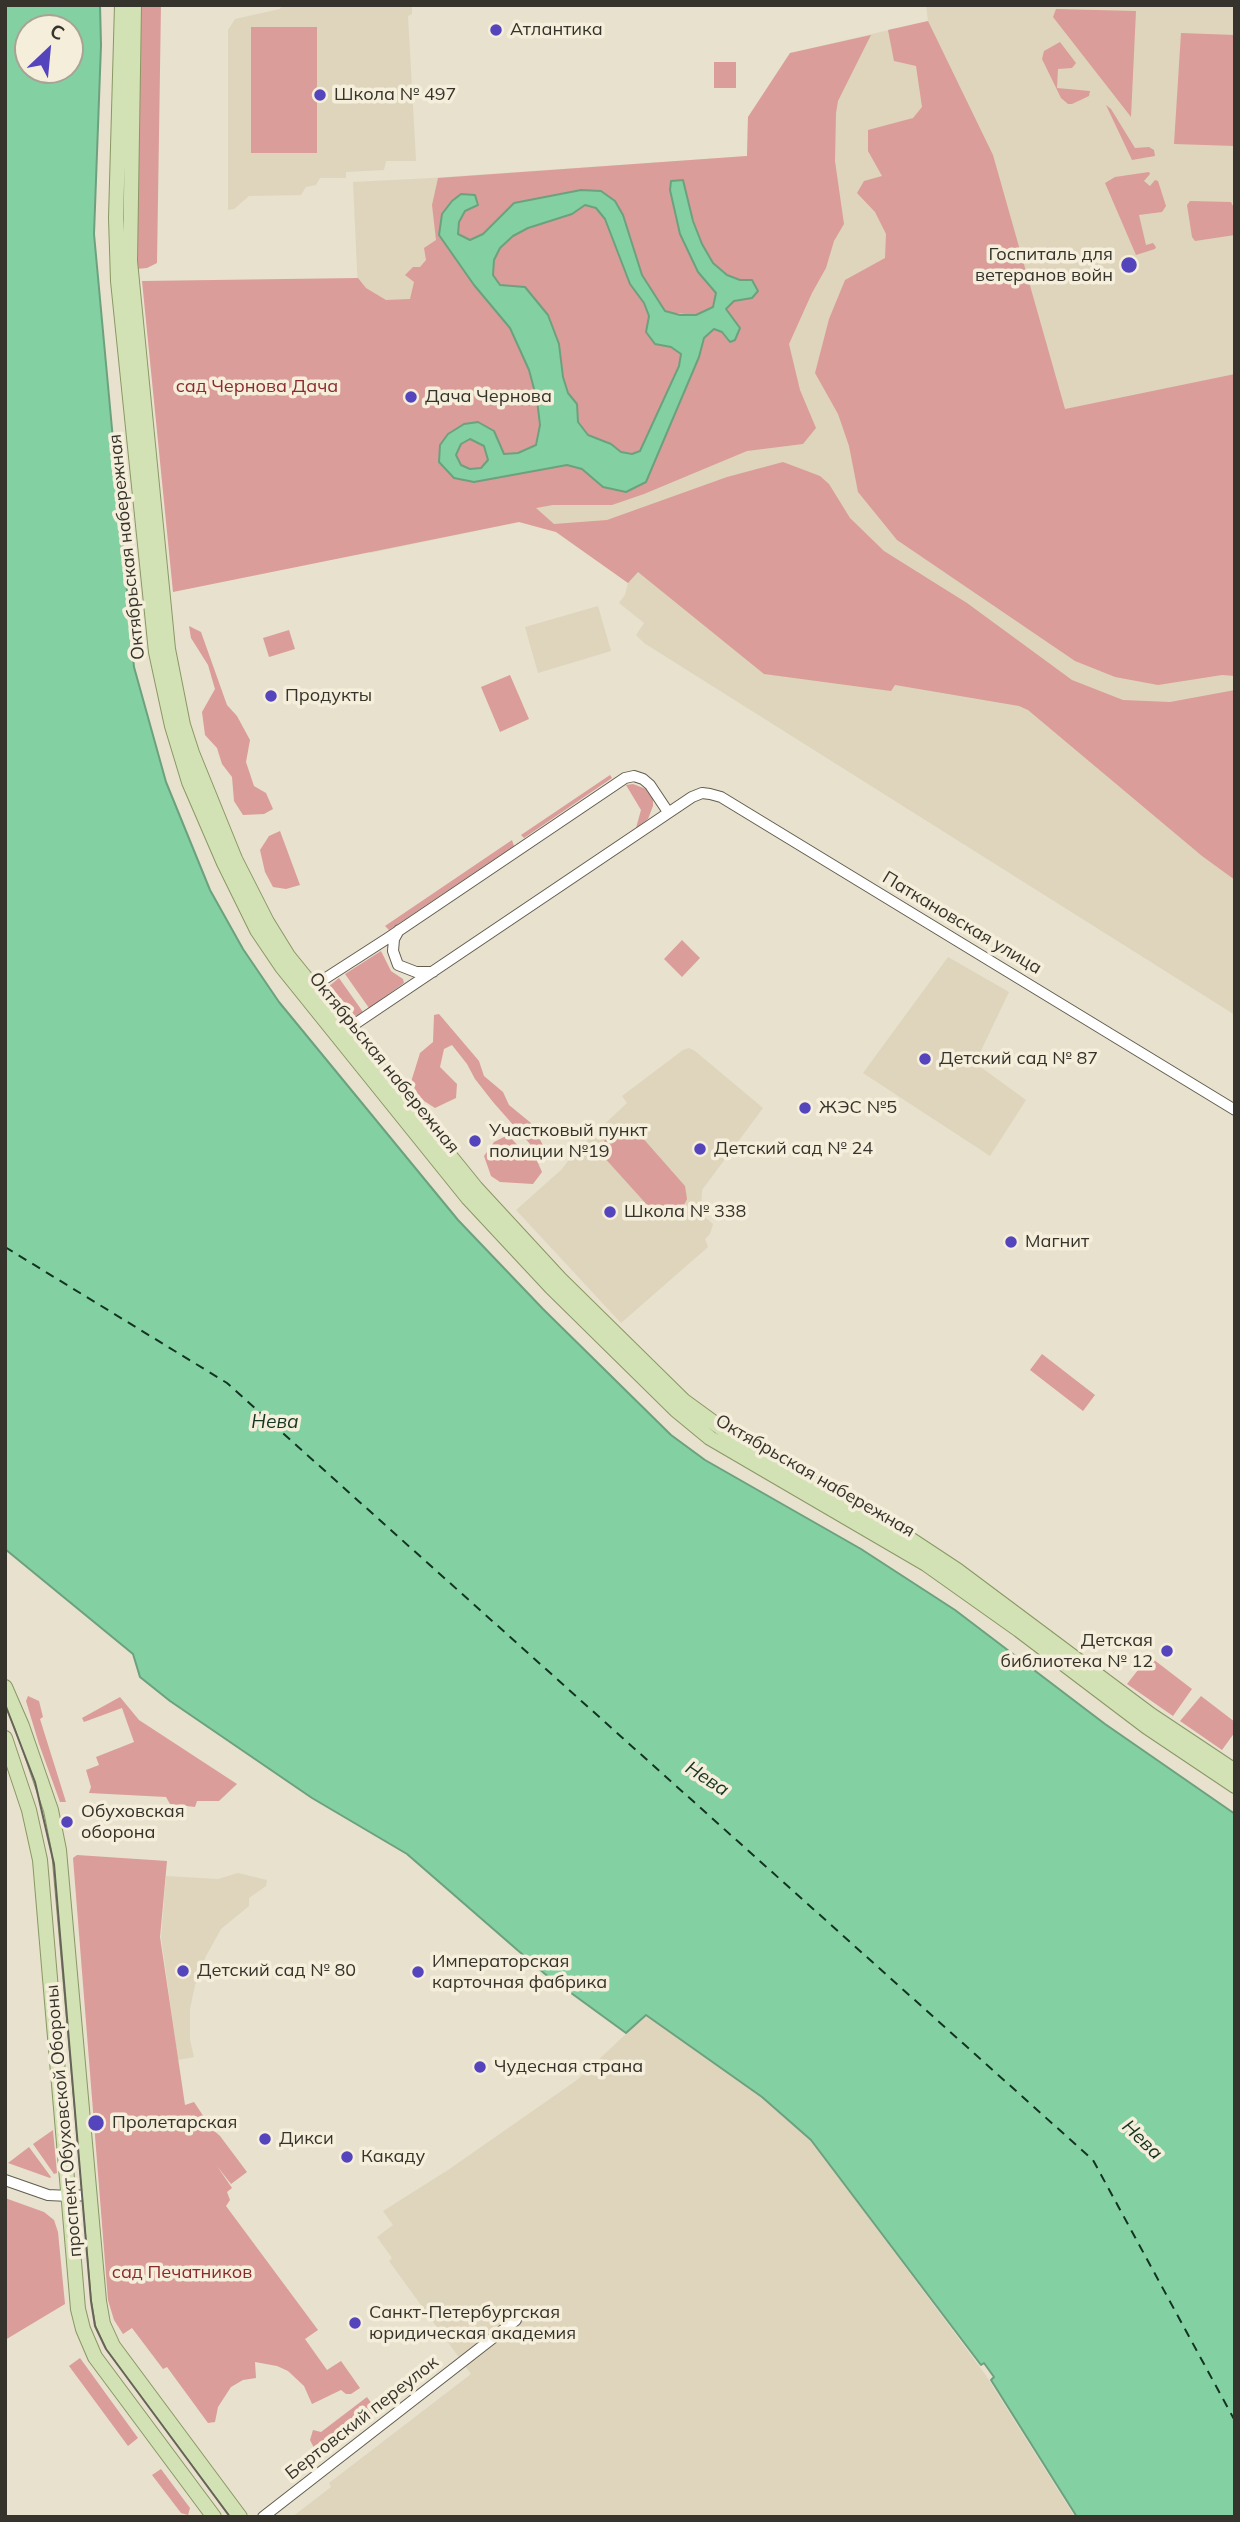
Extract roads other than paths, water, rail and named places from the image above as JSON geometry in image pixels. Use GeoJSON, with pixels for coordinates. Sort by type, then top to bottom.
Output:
{"type":"FeatureCollection","features":[{"type":"Feature","properties":{"kind":"main road","name":"Октябрьская набережная"},"geometry":{"type":"LineString","coordinates":[[122,5],[116,218],[118,281],[151,609],[164,695],[190,782],[243,906],[282,967],[523,1240],[625,1345],[702,1416],[738,1441],[899,1532],[957,1570],[1151,1715],[1235,1771]]}},
{"type":"Feature","properties":{"kind":"main road","name":"Октябрьская набережная"},"geometry":{"type":"LineString","coordinates":[[134,5],[130,261],[168,649],[175,690],[195,762],[235,859],[267,922],[288,956],[424,1146],[490,1223],[625,1362],[693,1425],[732,1451],[880,1535],[934,1570],[1147,1727],[1235,1786]]}},
{"type":"Feature","properties":{"kind":"main road","name":"проспект Обуховской Обороны"},"geometry":{"type":"LineString","coordinates":[[5,1687],[47,1798],[59,1850],[99,2301],[107,2335],[240,2517]]}},
{"type":"Feature","properties":{"kind":"main road","name":"проспект Обуховской Обороны"},"geometry":{"type":"LineString","coordinates":[[5,1738],[23,1788],[40,1860],[78,2309],[88,2344],[95,2357],[214,2517]]}},
{"type":"Feature","properties":{"kind":"street"},"geometry":{"type":"LineString","coordinates":[[312,987],[625,778],[634,776],[643,779],[668,813]]}},
{"type":"Feature","properties":{"kind":"street","name":"Паткановская улица"},"geometry":{"type":"LineString","coordinates":[[342,1032],[692,797],[702,793],[721,796],[1235,1110]]}},
{"type":"Feature","properties":{"kind":"street"},"geometry":{"type":"LineString","coordinates":[[399,930],[394,939],[393,951],[398,965],[416,972],[433,972]]}},
{"type":"Feature","properties":{"kind":"street"},"geometry":{"type":"LineString","coordinates":[[5,2180],[48,2195],[90,2195]]}},
{"type":"Feature","properties":{"kind":"street","name":"Бертовский переулок"},"geometry":{"type":"LineString","coordinates":[[263,2517],[516,2320]]}},
{"type":"Feature","properties":{"kind":"water","name":"Нева"},"geometry":{"type":"Polygon","coordinates":[[[5,5],[100,5],[94,234],[134,667],[166,782],[210,890],[243,949],[279,1002],[458,1220],[543,1309],[671,1435],[705,1460],[861,1549],[955,1610],[1105,1724],[1235,1814],[1235,2517],[1077,2517],[991,2380],[994,2377],[984,2363],[981,2365],[811,2140],[762,2097],[646,2015],[626,2033],[545,1974],[407,1854],[312,1798],[170,1701],[140,1677],[133,1654],[5,1549],[5,5]]]}},
{"type":"Feature","properties":{"kind":"water"},"geometry":{"type":"Polygon","coordinates":[[[683,180],[693,221],[713,263],[727,275],[740,280],[752,280],[758,291],[752,298],[734,301],[726,309],[740,328],[735,340],[730,342],[722,332],[714,329],[704,338],[699,357],[646,482],[626,492],[603,487],[582,469],[567,465],[474,482],[454,478],[439,462],[440,445],[448,434],[464,424],[478,422],[494,431],[504,454],[518,453],[536,445],[540,425],[529,370],[510,328],[474,285],[439,235],[442,214],[461,194],[475,195],[478,205],[465,211],[459,222],[458,234],[470,240],[483,234],[514,203],[581,190],[601,191],[615,201],[623,215],[642,275],[665,311],[696,315],[713,307],[716,293],[698,272],[680,234],[670,190],[671,181],[683,180]],[[585,205],[572,214],[528,228],[513,236],[500,248],[494,260],[493,275],[500,285],[525,287],[548,315],[559,344],[568,393],[577,404],[578,422],[588,435],[611,444],[621,452],[632,454],[640,451],[679,366],[681,354],[671,347],[655,344],[646,332],[649,316],[644,303],[630,284],[605,219],[596,208],[585,205]],[[470,439],[461,444],[456,455],[461,465],[470,469],[481,468],[488,460],[484,446],[470,439]]]}},
{"type":"Feature","properties":{"kind":"tram line"},"geometry":{"type":"LineString","coordinates":[[5,1704],[35,1782],[54,1864],[95,2326],[106,2349],[230,2517]]}},
{"type":"Feature","properties":{"kind":"place","name":"Атлантика"},"geometry":{"type":"Point","coordinates":[496,30]}},
{"type":"Feature","properties":{"kind":"place","name":"Школа № 497"},"geometry":{"type":"Point","coordinates":[320,95]}},
{"type":"Feature","properties":{"kind":"place","name":"Госпиталь для ветеранов войн"},"geometry":{"type":"Point","coordinates":[1129,265]}},
{"type":"Feature","properties":{"kind":"place","name":"Дача Чернова"},"geometry":{"type":"Point","coordinates":[411,397]}},
{"type":"Feature","properties":{"kind":"place","name":"Продукты"},"geometry":{"type":"Point","coordinates":[271,696]}},
{"type":"Feature","properties":{"kind":"place","name":"Детский сад № 87"},"geometry":{"type":"Point","coordinates":[925,1059]}},
{"type":"Feature","properties":{"kind":"place","name":"ЖЭС №5"},"geometry":{"type":"Point","coordinates":[805,1108]}},
{"type":"Feature","properties":{"kind":"place","name":"Участковый пункт полиции №19"},"geometry":{"type":"Point","coordinates":[475,1141]}},
{"type":"Feature","properties":{"kind":"place","name":"Детский сад № 24"},"geometry":{"type":"Point","coordinates":[700,1149]}},
{"type":"Feature","properties":{"kind":"place","name":"Школа № 338"},"geometry":{"type":"Point","coordinates":[610,1212]}},
{"type":"Feature","properties":{"kind":"place","name":"Магнит"},"geometry":{"type":"Point","coordinates":[1011,1242]}},
{"type":"Feature","properties":{"kind":"place","name":"Детская библиотека № 12"},"geometry":{"type":"Point","coordinates":[1167,1651]}},
{"type":"Feature","properties":{"kind":"place","name":"Обуховская оборона"},"geometry":{"type":"Point","coordinates":[67,1822]}},
{"type":"Feature","properties":{"kind":"place","name":"Детский сад № 80"},"geometry":{"type":"Point","coordinates":[183,1971]}},
{"type":"Feature","properties":{"kind":"place","name":"Императорская карточная фабрика"},"geometry":{"type":"Point","coordinates":[418,1972]}},
{"type":"Feature","properties":{"kind":"place","name":"Чудесная страна"},"geometry":{"type":"Point","coordinates":[480,2067]}},
{"type":"Feature","properties":{"kind":"place","name":"Пролетарская"},"geometry":{"type":"Point","coordinates":[96,2123]}},
{"type":"Feature","properties":{"kind":"place","name":"Дикси"},"geometry":{"type":"Point","coordinates":[265,2139]}},
{"type":"Feature","properties":{"kind":"place","name":"Какаду"},"geometry":{"type":"Point","coordinates":[347,2157]}},
{"type":"Feature","properties":{"kind":"place","name":"Санкт-Петербургская юридическая академия"},"geometry":{"type":"Point","coordinates":[355,2323]}},
{"type":"Feature","properties":{"kind":"park label","name":"сад Чернова Дача"},"geometry":{"type":"Point","coordinates":[257,387]}},
{"type":"Feature","properties":{"kind":"park label","name":"сад Печатников"},"geometry":{"type":"Point","coordinates":[182,2273]}}]}
